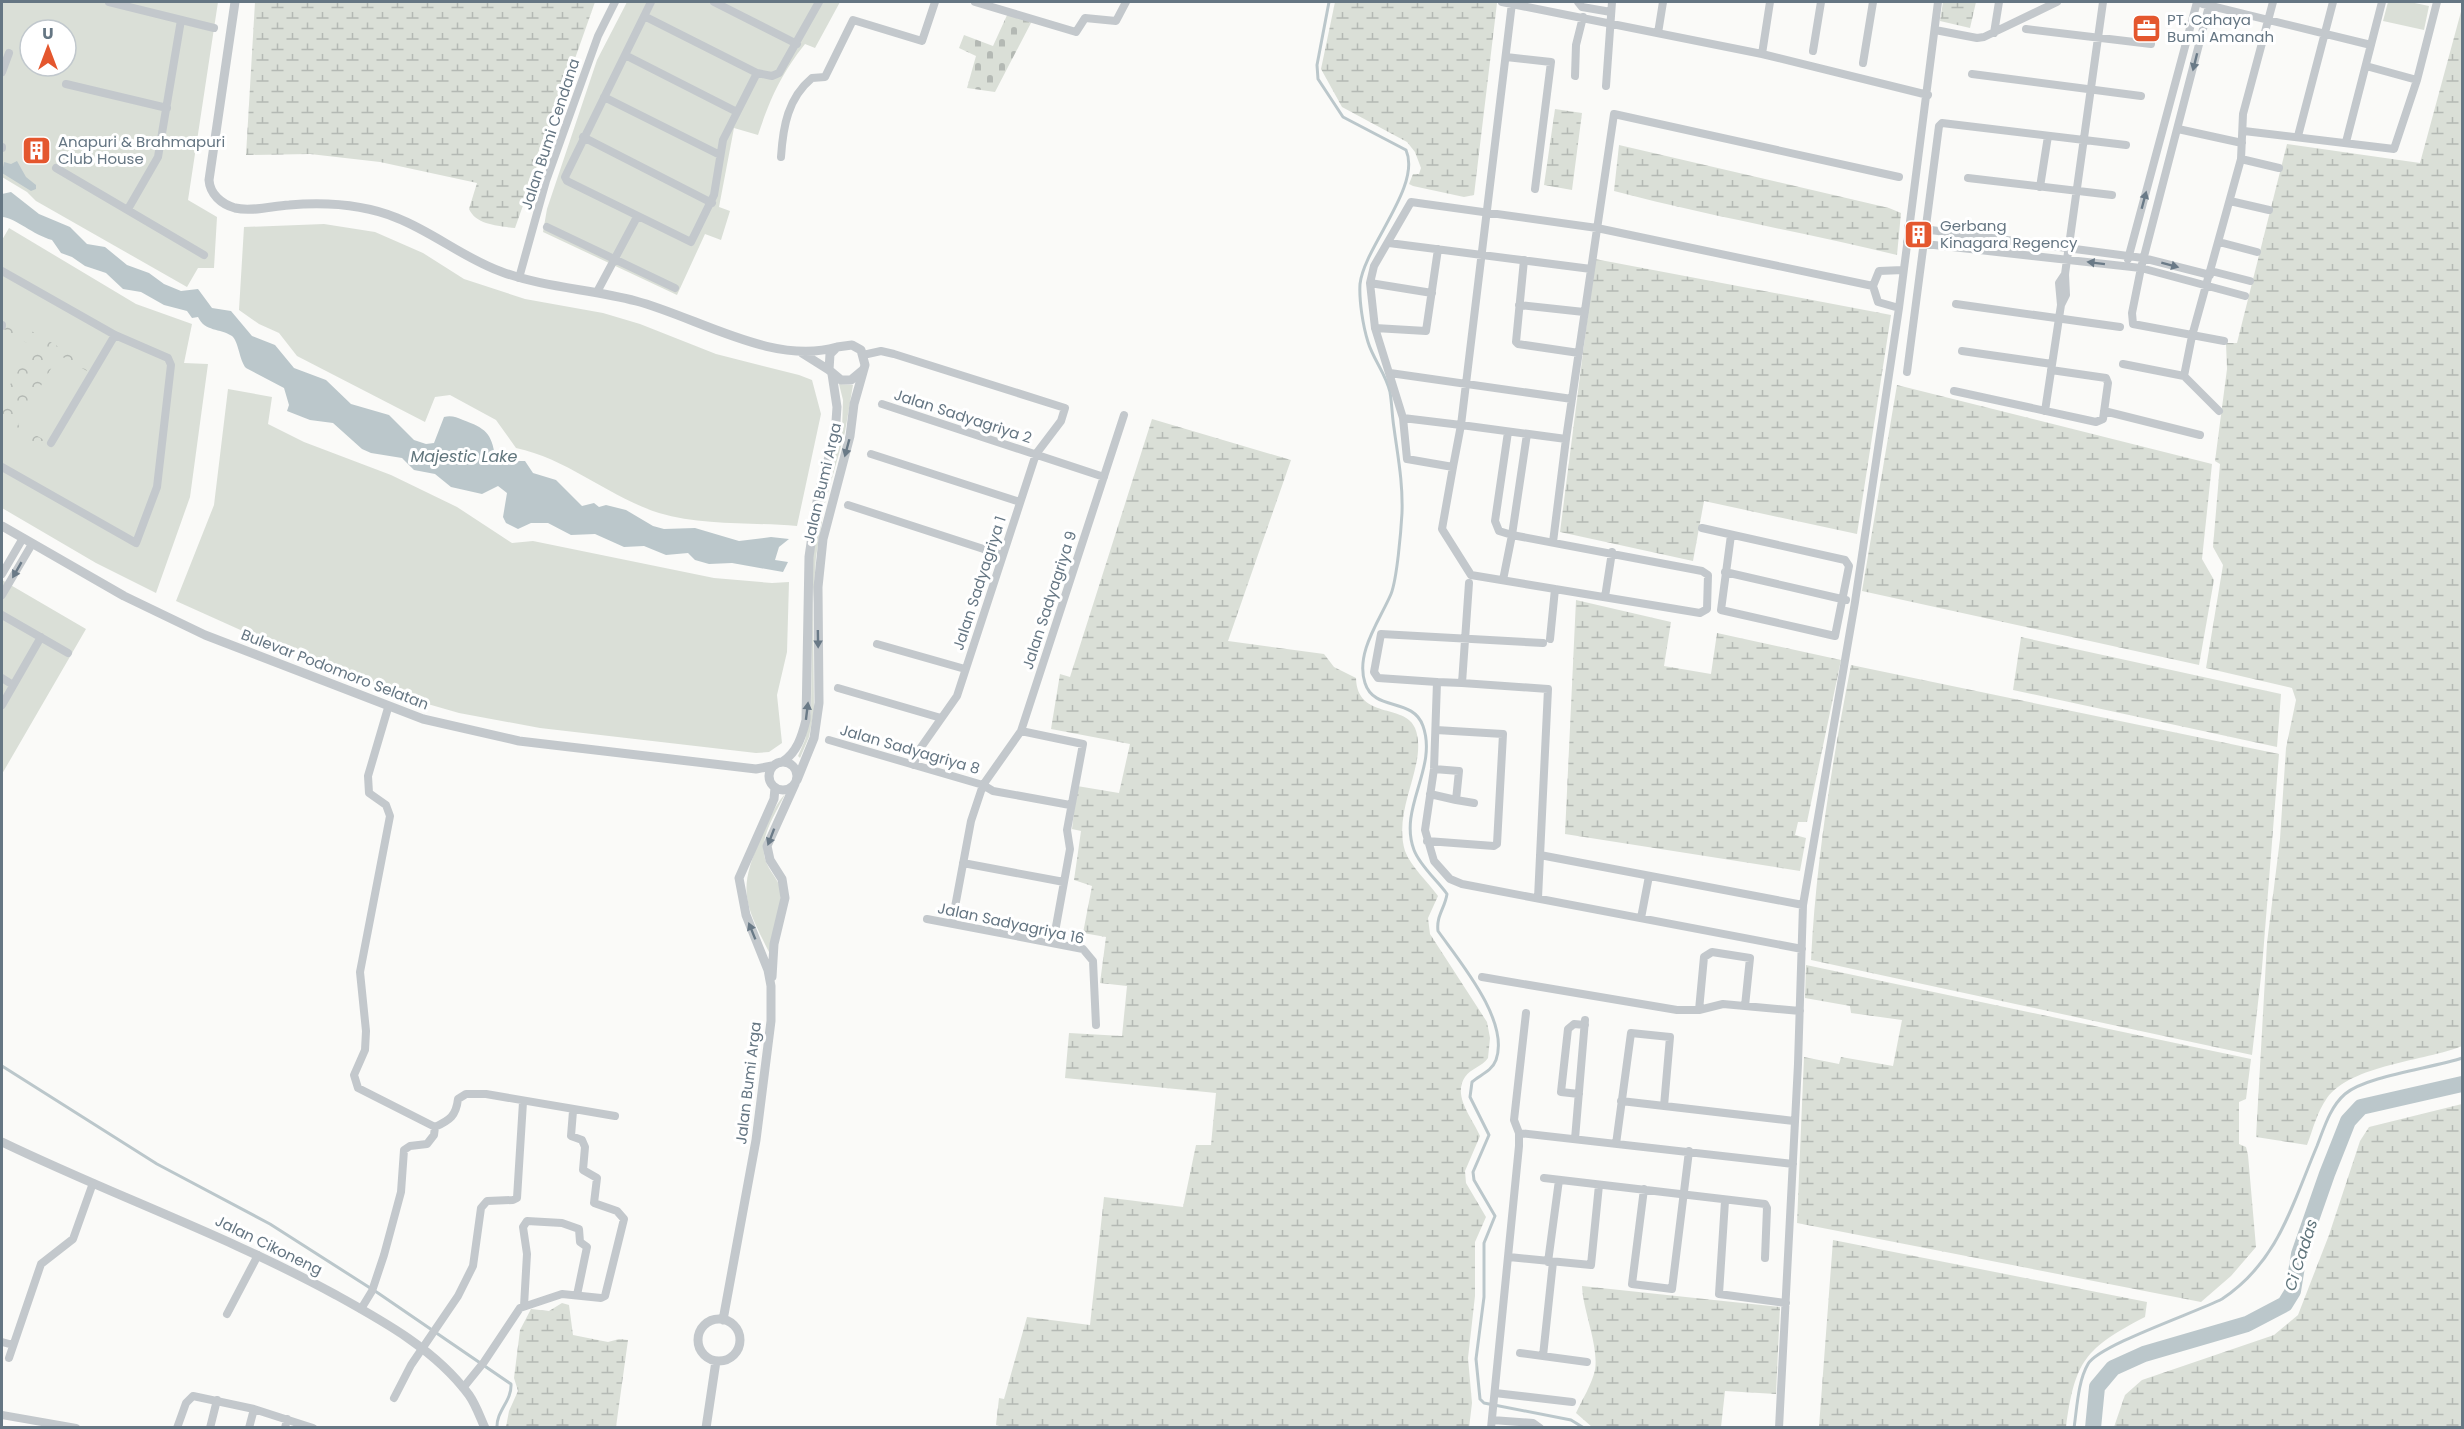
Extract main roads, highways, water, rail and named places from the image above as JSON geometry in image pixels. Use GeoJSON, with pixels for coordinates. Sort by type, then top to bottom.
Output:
{"type":"FeatureCollection","features":[{"type":"Feature","properties":{"kind":"water"},"geometry":{"type":"Polygon","coordinates":[[[17,161],[26,177],[36,185],[36,189],[31,191],[2,173],[4,162],[11,164],[17,161]]]}},
{"type":"Feature","properties":{"kind":"water","name":"Majestic Lake"},"geometry":{"type":"Polygon","coordinates":[[[11,192],[39,214],[70,227],[87,244],[105,247],[127,265],[149,273],[164,284],[181,291],[198,289],[212,308],[231,311],[252,336],[275,345],[294,368],[326,380],[351,404],[389,415],[414,440],[426,444],[434,443],[444,417],[456,417],[486,432],[492,442],[495,457],[500,461],[525,461],[533,473],[556,480],[582,506],[594,503],[599,507],[606,505],[626,510],[653,526],[664,529],[695,528],[739,541],[771,537],[789,539],[779,547],[775,560],[788,562],[783,572],[732,563],[709,564],[695,560],[688,553],[666,555],[644,546],[624,547],[595,534],[571,535],[548,523],[531,523],[518,529],[506,523],[503,517],[507,493],[498,486],[482,494],[451,487],[435,474],[414,470],[402,458],[371,453],[362,449],[333,423],[310,420],[287,411],[289,405],[284,388],[246,368],[232,336],[205,325],[198,317],[192,318],[187,311],[164,305],[141,292],[123,289],[106,273],[85,266],[61,253],[52,240],[13,220],[2,217],[2,194],[11,192]]]}},
{"type":"Feature","properties":{"kind":"waterway"},"geometry":{"type":"LineString","coordinates":[[1329,2],[1317,65],[1318,79],[1343,117],[1406,150],[1409,165],[1400,198],[1371,253],[1360,284],[1366,336],[1390,392],[1402,502],[1400,543],[1393,587],[1370,637],[1363,660],[1363,672],[1365,683],[1376,698],[1411,711],[1423,726],[1426,757],[1414,803],[1410,834],[1417,856],[1447,894],[1438,921],[1438,931],[1470,975],[1490,1010],[1496,1028],[1498,1045],[1496,1060],[1489,1070],[1472,1082],[1470,1097],[1489,1135],[1473,1172],[1474,1180],[1495,1216],[1484,1243],[1484,1297],[1476,1359],[1480,1399],[1484,1403],[1571,1420],[1584,1428]]}},
{"type":"Feature","properties":{"kind":"waterway"},"geometry":{"type":"LineString","coordinates":[[2074,1428],[2082,1378],[2088,1364],[2096,1356],[2129,1339],[2222,1299],[2257,1268],[2281,1231],[2328,1118],[2335,1105],[2345,1094],[2368,1082],[2384,1077],[2462,1058]]}},
{"type":"Feature","properties":{"kind":"waterway"},"geometry":{"type":"LineString","coordinates":[[2,1066],[157,1164],[270,1224],[378,1293],[511,1384],[511,1390],[499,1416],[497,1428]]}},
{"type":"Feature","properties":{"kind":"waterway","name":"Ci Cadas"},"geometry":{"type":"LineString","coordinates":[[2093,1428],[2097,1387],[2113,1368],[2144,1354],[2247,1324],[2285,1304],[2293,1291],[2299,1254],[2327,1174],[2348,1121],[2361,1107],[2462,1084]]}},
{"type":"Feature","properties":{"kind":"place","name":"PT. Cahaya Bumi Amanah"},"geometry":{"type":"Point","coordinates":[2146,28]}},
{"type":"Feature","properties":{"kind":"place","name":"Anapuri & Brahmapuri Club House"},"geometry":{"type":"Point","coordinates":[37,150]}},
{"type":"Feature","properties":{"kind":"place","name":"Gerbang Kinagara Regency"},"geometry":{"type":"Point","coordinates":[1919,234]}}]}
